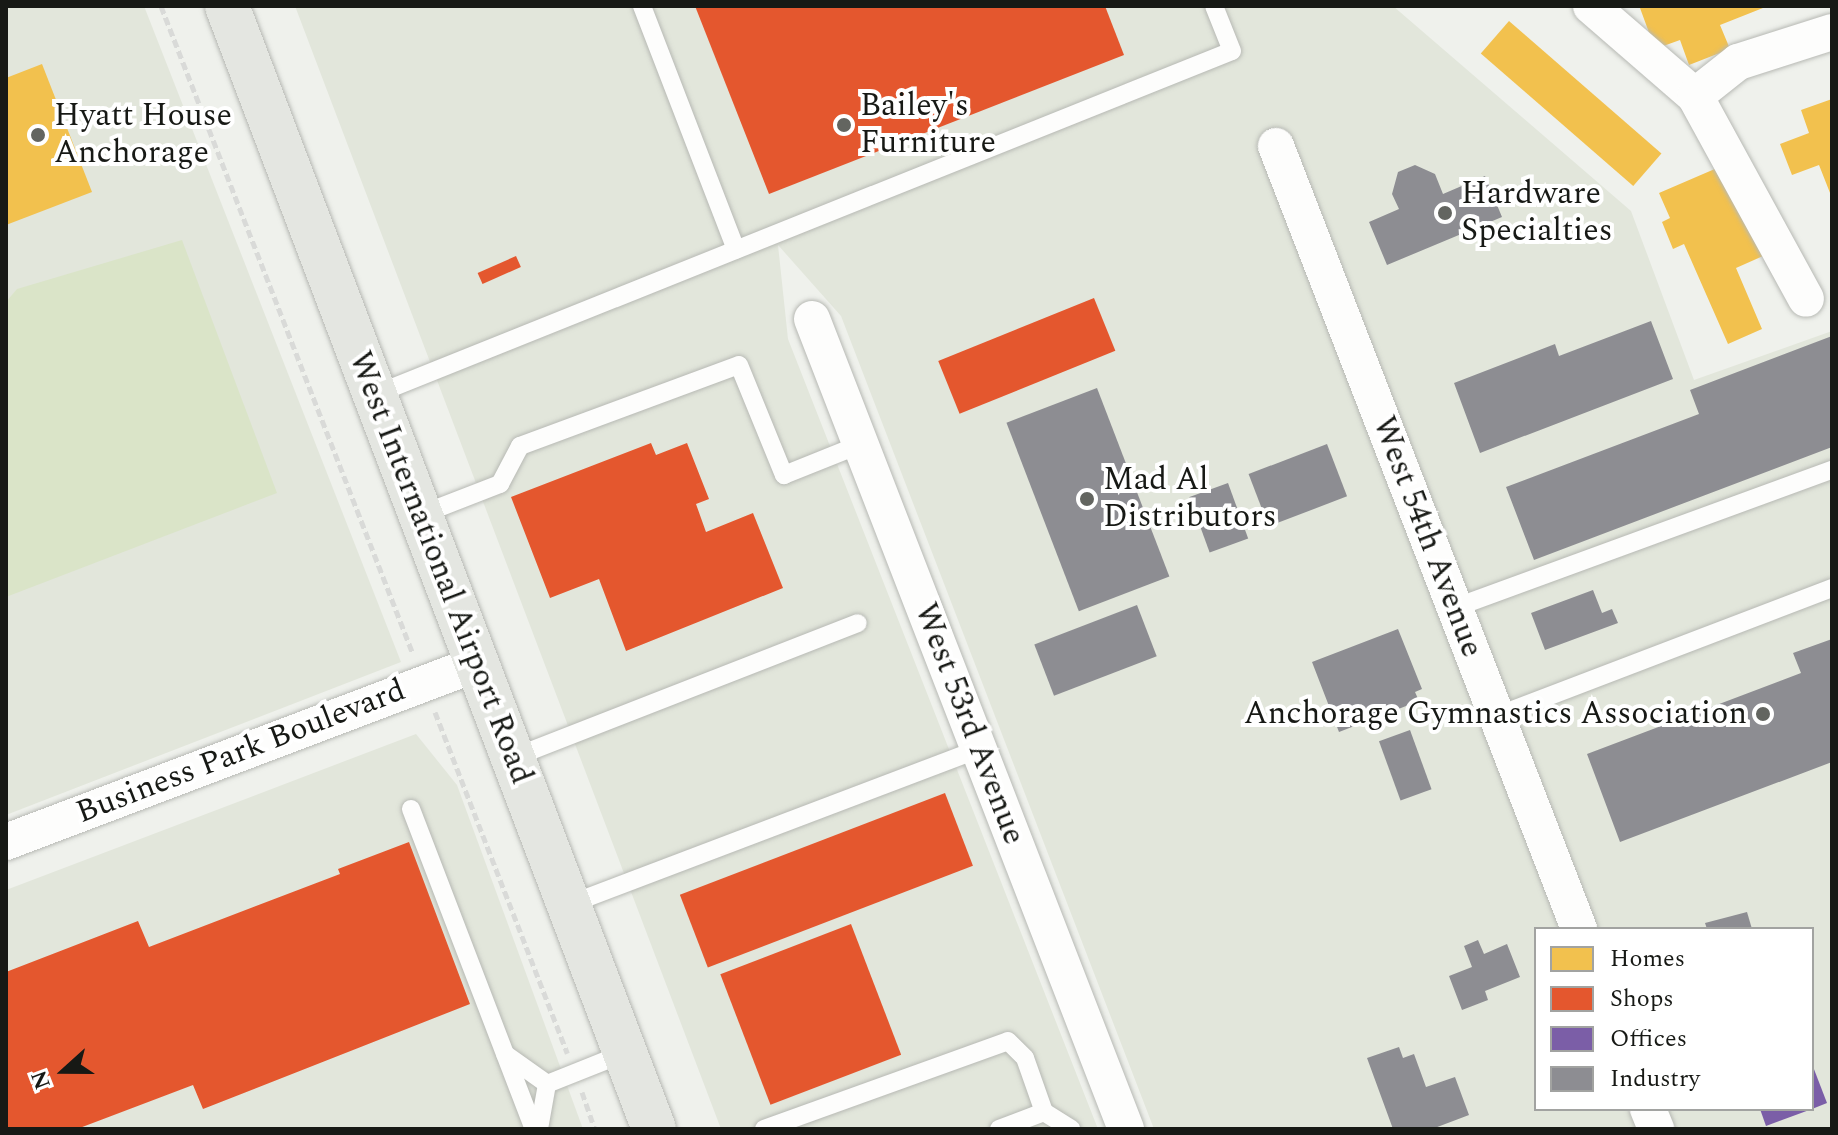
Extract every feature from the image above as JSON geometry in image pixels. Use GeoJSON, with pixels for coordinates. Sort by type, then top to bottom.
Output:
{"type":"FeatureCollection","features":[{"type":"Feature","properties":{"kind":"main road","name":"West International Airport Road"},"geometry":{"type":"LineString","coordinates":[[227,6],[654,1129]]}},
{"type":"Feature","properties":{"kind":"street"},"geometry":{"type":"LineString","coordinates":[[1591,6],[1695,96],[1806,299]]}},
{"type":"Feature","properties":{"kind":"street"},"geometry":{"type":"LineString","coordinates":[[1695,96],[1738,62],[1832,32]]}},
{"type":"Feature","properties":{"kind":"street","name":"West 54th Avenue"},"geometry":{"type":"LineString","coordinates":[[1276,146],[1578,927]]}},
{"type":"Feature","properties":{"kind":"street","name":"West 53rd Avenue"},"geometry":{"type":"LineString","coordinates":[[812,319],[1126,1129]]}},
{"type":"Feature","properties":{"kind":"street","name":"Business Park Boulevard"},"geometry":{"type":"LineString","coordinates":[[6,842],[476,664]]}},
{"type":"Feature","properties":{"kind":"lane"},"geometry":{"type":"LineString","coordinates":[[642,6],[736,250]]}},
{"type":"Feature","properties":{"kind":"lane"},"geometry":{"type":"LineString","coordinates":[[374,395],[1232,51],[1214,6]]}},
{"type":"Feature","properties":{"kind":"lane"},"geometry":{"type":"LineString","coordinates":[[420,515],[500,484],[520,446],[739,365],[784,475],[861,444]]}},
{"type":"Feature","properties":{"kind":"lane"},"geometry":{"type":"LineString","coordinates":[[1454,608],[1832,470]]}},
{"type":"Feature","properties":{"kind":"lane"},"geometry":{"type":"LineString","coordinates":[[1497,716],[1832,588]]}},
{"type":"Feature","properties":{"kind":"lane"},"geometry":{"type":"LineString","coordinates":[[512,758],[858,623]]}},
{"type":"Feature","properties":{"kind":"lane"},"geometry":{"type":"LineString","coordinates":[[568,905],[979,749]]}},
{"type":"Feature","properties":{"kind":"lane"},"geometry":{"type":"LineString","coordinates":[[411,809],[536,1129]]}},
{"type":"Feature","properties":{"kind":"lane"},"geometry":{"type":"LineString","coordinates":[[764,1129],[1008,1041],[1025,1058],[1044,1112],[1071,1129]]}},
{"type":"Feature","properties":{"kind":"lane"},"geometry":{"type":"LineString","coordinates":[[547,1084],[625,1053]]}},
{"type":"Feature","properties":{"kind":"lane"},"geometry":{"type":"LineString","coordinates":[[505,1054],[547,1084]]}},
{"type":"Feature","properties":{"kind":"lane"},"geometry":{"type":"LineString","coordinates":[[536,1129],[547,1084]]}},
{"type":"Feature","properties":{"kind":"lane"},"geometry":{"type":"LineString","coordinates":[[999,1129],[1044,1112]]}},
{"type":"Feature","properties":{"kind":"path"},"geometry":{"type":"LineString","coordinates":[[161,6],[595,1129]]}},
{"type":"Feature","properties":{"kind":"shaded area"},"geometry":{"type":"Polygon","coordinates":[[[6,6],[144,6],[401,662],[6,815],[6,6]]]}},
{"type":"Feature","properties":{"kind":"shaded area"},"geometry":{"type":"Polygon","coordinates":[[[295,6],[1393,6],[1631,211],[1694,380],[1832,331],[1832,1129],[1154,1129],[841,316],[778,245],[788,339],[1098,1129],[721,1129],[295,6]]]}},
{"type":"Feature","properties":{"kind":"shaded area"},"geometry":{"type":"Polygon","coordinates":[[[416,734],[457,785],[583,1129],[6,1129],[6,890],[416,734]]]}},
{"type":"Feature","properties":{"kind":"green space"},"geometry":{"type":"Polygon","coordinates":[[[182,240],[277,493],[6,597],[6,302],[17,289],[182,240]]]}},
{"type":"Feature","properties":{"kind":"building: Homes"},"geometry":{"type":"Polygon","coordinates":[[[1768,6],[1720,25],[1730,49],[1689,65],[1680,40],[1655,49],[1640,8],[1768,6]]]}},
{"type":"Feature","properties":{"kind":"building: Homes"},"geometry":{"type":"Polygon","coordinates":[[[1509,21],[1661,154],[1633,186],[1481,53],[1509,21]]]}},
{"type":"Feature","properties":{"kind":"building: Homes","name":"Hyatt House Anchorage"},"geometry":{"type":"Polygon","coordinates":[[[42,64],[92,192],[6,225],[6,78],[42,64]]]}},
{"type":"Feature","properties":{"kind":"building: Homes"},"geometry":{"type":"Polygon","coordinates":[[[1832,99],[1832,198],[1819,165],[1792,175],[1780,144],[1809,133],[1801,110],[1832,99]]]}},
{"type":"Feature","properties":{"kind":"building: Homes"},"geometry":{"type":"Polygon","coordinates":[[[1724,165],[1763,256],[1736,268],[1762,329],[1728,344],[1684,244],[1673,249],[1662,222],[1670,218],[1659,193],[1724,165]]]}},
{"type":"Feature","properties":{"kind":"building: Shops","name":"Bailey's Furniture"},"geometry":{"type":"Polygon","coordinates":[[[695,6],[1105,6],[1124,55],[769,194],[695,6]]]}},
{"type":"Feature","properties":{"kind":"building: Shops"},"geometry":{"type":"Polygon","coordinates":[[[516,256],[521,267],[483,284],[478,273],[516,256]]]}},
{"type":"Feature","properties":{"kind":"building: Shops"},"geometry":{"type":"Polygon","coordinates":[[[1094,298],[1115,351],[960,414],[938,361],[1094,298]]]}},
{"type":"Feature","properties":{"kind":"building: Shops"},"geometry":{"type":"Polygon","coordinates":[[[651,443],[656,455],[687,443],[709,499],[696,504],[706,532],[753,513],[783,588],[626,651],[599,579],[550,598],[511,497],[651,443]]]}},
{"type":"Feature","properties":{"kind":"building: Shops"},"geometry":{"type":"Polygon","coordinates":[[[945,793],[973,866],[708,968],[680,895],[945,793]]]}},
{"type":"Feature","properties":{"kind":"building: Shops"},"geometry":{"type":"Polygon","coordinates":[[[409,842],[470,1004],[203,1109],[193,1085],[77,1129],[6,1129],[6,972],[138,921],[149,947],[340,874],[338,869],[409,842]]]}},
{"type":"Feature","properties":{"kind":"building: Shops"},"geometry":{"type":"Polygon","coordinates":[[[851,924],[901,1055],[770,1105],[720,974],[851,924]]]}},
{"type":"Feature","properties":{"kind":"building: Offices"},"geometry":{"type":"Polygon","coordinates":[[[1814,1069],[1827,1103],[1814,1108],[1814,1069]]]}},
{"type":"Feature","properties":{"kind":"building: Offices"},"geometry":{"type":"Polygon","coordinates":[[[1761,1111],[1807,1111],[1766,1126],[1761,1111]]]}},
{"type":"Feature","properties":{"kind":"building: Industry","name":"Hardware Specialties"},"geometry":{"type":"Polygon","coordinates":[[[1415,165],[1435,174],[1443,194],[1485,176],[1502,217],[1387,265],[1369,222],[1399,209],[1392,194],[1398,172],[1415,165]]]}},
{"type":"Feature","properties":{"kind":"building: Industry"},"geometry":{"type":"Polygon","coordinates":[[[1651,321],[1673,379],[1480,453],[1454,383],[1555,344],[1559,356],[1651,321]]]}},
{"type":"Feature","properties":{"kind":"building: Industry"},"geometry":{"type":"Polygon","coordinates":[[[1832,336],[1832,447],[1534,560],[1506,487],[1699,414],[1690,390],[1832,336]]]}},
{"type":"Feature","properties":{"kind":"building: Industry","name":"Mad Al Distributors"},"geometry":{"type":"Polygon","coordinates":[[[1097,388],[1169,577],[1079,611],[1006,423],[1097,388]]]}},
{"type":"Feature","properties":{"kind":"building: Industry"},"geometry":{"type":"Polygon","coordinates":[[[1327,444],[1347,496],[1269,526],[1249,474],[1327,444]]]}},
{"type":"Feature","properties":{"kind":"building: Industry"},"geometry":{"type":"Polygon","coordinates":[[[1228,483],[1248,538],[1210,552],[1189,497],[1228,483]]]}},
{"type":"Feature","properties":{"kind":"building: Industry"},"geometry":{"type":"Polygon","coordinates":[[[1593,590],[1602,613],[1612,609],[1618,623],[1545,650],[1531,613],[1593,590]]]}},
{"type":"Feature","properties":{"kind":"building: Industry"},"geometry":{"type":"Polygon","coordinates":[[[1137,605],[1157,656],[1054,696],[1034,644],[1137,605]]]}},
{"type":"Feature","properties":{"kind":"building: Industry"},"geometry":{"type":"Polygon","coordinates":[[[1398,629],[1422,689],[1415,692],[1419,701],[1339,732],[1312,662],[1398,629]]]}},
{"type":"Feature","properties":{"kind":"building: Industry","name":"Anchorage Gymnastics Association"},"geometry":{"type":"Polygon","coordinates":[[[1832,639],[1832,762],[1620,842],[1587,754],[1801,673],[1793,653],[1832,639]]]}},
{"type":"Feature","properties":{"kind":"building: Industry"},"geometry":{"type":"Polygon","coordinates":[[[1410,730],[1432,789],[1401,800],[1379,741],[1410,730]]]}},
{"type":"Feature","properties":{"kind":"building: Industry"},"geometry":{"type":"Polygon","coordinates":[[[1747,912],[1751,927],[1706,927],[1705,923],[1747,912]]]}},
{"type":"Feature","properties":{"kind":"building: Industry"},"geometry":{"type":"Polygon","coordinates":[[[1478,940],[1484,954],[1507,944],[1520,977],[1485,991],[1488,1000],[1462,1010],[1449,976],[1472,967],[1464,946],[1478,940]]]}},
{"type":"Feature","properties":{"kind":"building: Industry"},"geometry":{"type":"Polygon","coordinates":[[[1399,1047],[1403,1058],[1414,1054],[1426,1087],[1455,1077],[1469,1115],[1432,1129],[1393,1129],[1367,1058],[1399,1047]]]}},
{"type":"Feature","properties":{"kind":"place","name":"Bailey's Furniture"},"geometry":{"type":"Point","coordinates":[844,125]}},
{"type":"Feature","properties":{"kind":"place","name":"Hyatt House Anchorage"},"geometry":{"type":"Point","coordinates":[38,135]}},
{"type":"Feature","properties":{"kind":"place","name":"Hardware Specialties"},"geometry":{"type":"Point","coordinates":[1445,213]}},
{"type":"Feature","properties":{"kind":"place","name":"Mad Al Distributors"},"geometry":{"type":"Point","coordinates":[1087,499]}},
{"type":"Feature","properties":{"kind":"place","name":"Anchorage Gymnastics Association"},"geometry":{"type":"Point","coordinates":[1763,714]}}]}
